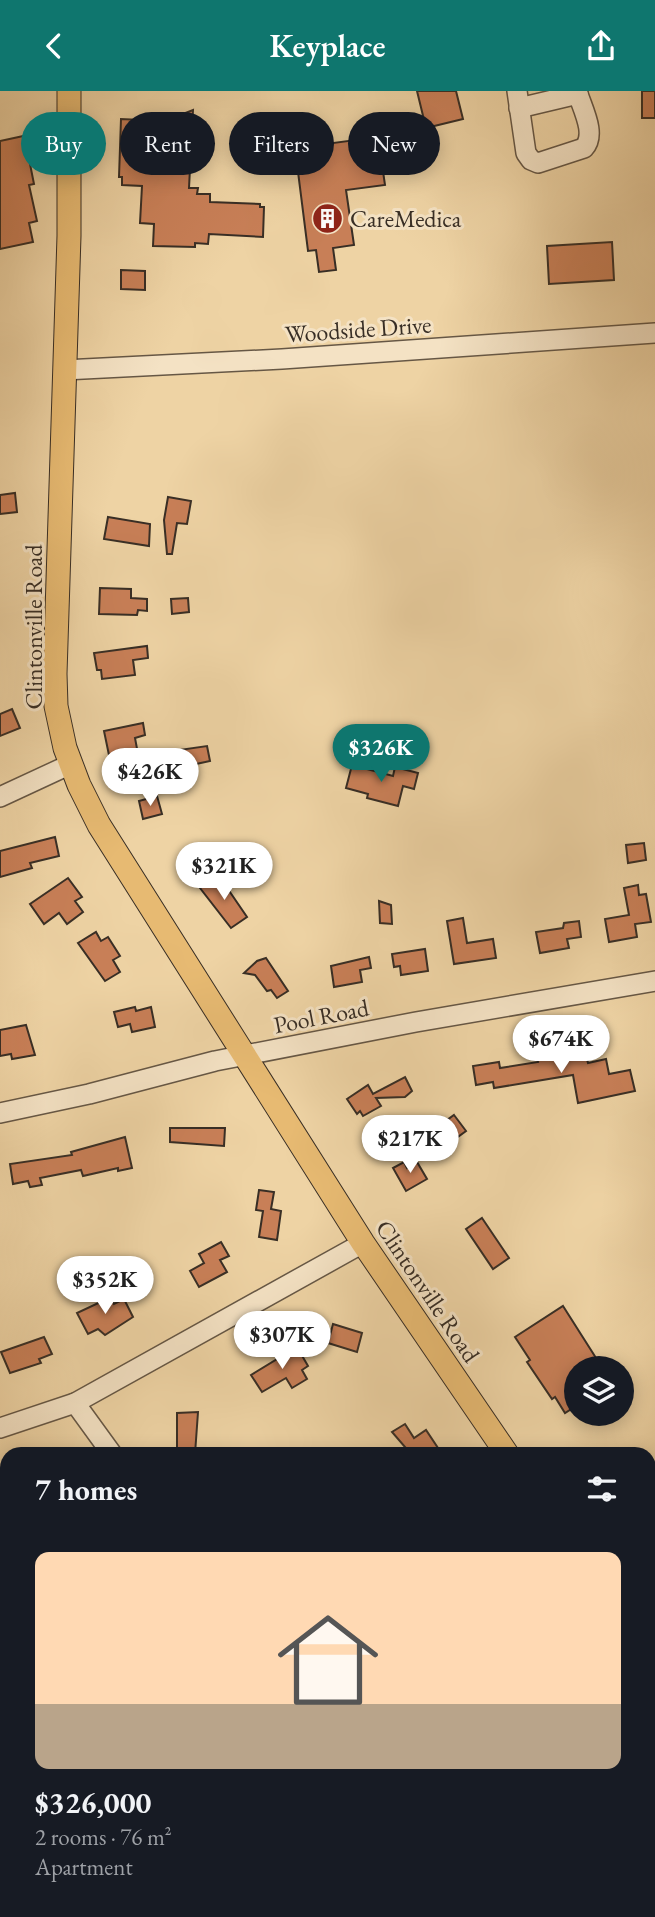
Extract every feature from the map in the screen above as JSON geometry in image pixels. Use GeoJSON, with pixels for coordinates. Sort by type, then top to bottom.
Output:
{"type":"FeatureCollection","features":[{"type":"Feature","properties":{"kind":"main road","name":"Clintonville Road"},"geometry":{"type":"LineString","coordinates":[[69,91],[69,236],[55,674],[59,721],[71,764],[99,825],[363,1243],[502,1447]]}},
{"type":"Feature","properties":{"kind":"street"},"geometry":{"type":"LineString","coordinates":[[578,92],[591,137],[587,145],[538,163],[531,160],[526,153],[518,100],[578,92]]}},
{"type":"Feature","properties":{"kind":"street","name":"Woodside Drive"},"geometry":{"type":"LineString","coordinates":[[64,370],[282,359],[655,333]]}},
{"type":"Feature","properties":{"kind":"street"},"geometry":{"type":"LineString","coordinates":[[0,797],[71,764]]}},
{"type":"Feature","properties":{"kind":"street","name":"Pool Road"},"geometry":{"type":"LineString","coordinates":[[0,1113],[245,1055],[416,1022],[655,981]]}},
{"type":"Feature","properties":{"kind":"street"},"geometry":{"type":"LineString","coordinates":[[0,1428],[75,1403],[363,1243]]}},
{"type":"Feature","properties":{"kind":"street"},"geometry":{"type":"LineString","coordinates":[[75,1403],[107,1447]]}},
{"type":"Feature","properties":{"kind":"building"},"geometry":{"type":"Polygon","coordinates":[[[417,91],[456,91],[463,119],[440,125],[440,112],[422,112],[417,91]]]}},
{"type":"Feature","properties":{"kind":"building"},"geometry":{"type":"Polygon","coordinates":[[[642,91],[655,91],[655,118],[642,118],[642,91]]]}},
{"type":"Feature","properties":{"kind":"building"},"geometry":{"type":"Polygon","coordinates":[[[21,136],[21,175],[32,175],[34,184],[29,185],[37,221],[29,223],[33,242],[0,249],[0,141],[21,136]]]}},
{"type":"Feature","properties":{"kind":"building","name":"CareMedica"},"geometry":{"type":"Polygon","coordinates":[[[348,141],[348,175],[384,175],[385,185],[346,190],[354,245],[333,248],[336,270],[319,272],[316,250],[308,251],[298,175],[334,175],[334,143],[348,141]]]}},
{"type":"Feature","properties":{"kind":"building"},"geometry":{"type":"Polygon","coordinates":[[[120,148],[120,175],[190,175],[189,188],[198,188],[197,194],[210,194],[210,202],[260,204],[260,207],[264,207],[263,237],[209,234],[208,244],[195,243],[195,247],[153,246],[154,224],[140,223],[142,186],[122,185],[122,177],[119,177],[120,148]]]}},
{"type":"Feature","properties":{"kind":"building"},"geometry":{"type":"Polygon","coordinates":[[[612,242],[614,280],[549,284],[547,246],[612,242]]]}},
{"type":"Feature","properties":{"kind":"building"},"geometry":{"type":"Polygon","coordinates":[[[121,270],[145,271],[145,290],[121,289],[121,270]]]}},
{"type":"Feature","properties":{"kind":"building"},"geometry":{"type":"Polygon","coordinates":[[[15,493],[17,512],[0,514],[0,495],[15,493]]]}},
{"type":"Feature","properties":{"kind":"building"},"geometry":{"type":"Polygon","coordinates":[[[168,497],[191,501],[187,524],[177,523],[172,554],[167,554],[164,520],[168,497]]]}},
{"type":"Feature","properties":{"kind":"building"},"geometry":{"type":"Polygon","coordinates":[[[108,517],[150,524],[149,546],[104,539],[108,517]]]}},
{"type":"Feature","properties":{"kind":"building"},"geometry":{"type":"Polygon","coordinates":[[[100,588],[131,589],[131,598],[147,599],[147,611],[138,610],[137,615],[99,614],[100,588]]]}},
{"type":"Feature","properties":{"kind":"building"},"geometry":{"type":"Polygon","coordinates":[[[188,598],[189,612],[172,614],[171,599],[188,598]]]}},
{"type":"Feature","properties":{"kind":"building"},"geometry":{"type":"Polygon","coordinates":[[[147,646],[148,658],[133,660],[135,675],[102,679],[101,670],[97,670],[94,653],[147,646]]]}},
{"type":"Feature","properties":{"kind":"building"},"geometry":{"type":"Polygon","coordinates":[[[12,709],[20,728],[0,736],[0,714],[12,709]]]}},
{"type":"Feature","properties":{"kind":"building"},"geometry":{"type":"Polygon","coordinates":[[[143,723],[145,735],[135,738],[138,754],[110,760],[104,731],[143,723]]]}},
{"type":"Feature","properties":{"kind":"building"},"geometry":{"type":"Polygon","coordinates":[[[207,746],[210,761],[173,769],[172,751],[207,746]]]}},
{"type":"Feature","properties":{"kind":"building"},"geometry":{"type":"Polygon","coordinates":[[[352,765],[393,776],[395,767],[418,773],[414,789],[403,786],[398,806],[367,798],[368,794],[346,788],[352,765]]]}},
{"type":"Feature","properties":{"kind":"building"},"geometry":{"type":"Polygon","coordinates":[[[157,796],[162,814],[143,819],[139,801],[157,796]]]}},
{"type":"Feature","properties":{"kind":"building"},"geometry":{"type":"Polygon","coordinates":[[[55,837],[59,856],[30,863],[32,868],[0,877],[0,851],[55,837]]]}},
{"type":"Feature","properties":{"kind":"building"},"geometry":{"type":"Polygon","coordinates":[[[644,843],[646,860],[628,863],[626,845],[644,843]]]}},
{"type":"Feature","properties":{"kind":"building"},"geometry":{"type":"Polygon","coordinates":[[[219,876],[247,917],[231,928],[200,888],[219,876]]]}},
{"type":"Feature","properties":{"kind":"building"},"geometry":{"type":"Polygon","coordinates":[[[68,878],[82,897],[75,901],[83,912],[67,924],[59,913],[44,924],[30,904],[68,878]]]}},
{"type":"Feature","properties":{"kind":"building"},"geometry":{"type":"Polygon","coordinates":[[[638,885],[639,895],[646,894],[651,922],[635,924],[637,937],[609,942],[605,919],[629,915],[624,888],[638,885]]]}},
{"type":"Feature","properties":{"kind":"building"},"geometry":{"type":"Polygon","coordinates":[[[379,901],[391,905],[392,924],[380,923],[379,901]]]}},
{"type":"Feature","properties":{"kind":"building"},"geometry":{"type":"Polygon","coordinates":[[[463,918],[467,943],[493,939],[496,958],[454,964],[447,921],[463,918]]]}},
{"type":"Feature","properties":{"kind":"building"},"geometry":{"type":"Polygon","coordinates":[[[579,921],[581,937],[567,939],[569,948],[540,953],[536,932],[563,928],[564,923],[579,921]]]}},
{"type":"Feature","properties":{"kind":"building"},"geometry":{"type":"Polygon","coordinates":[[[96,932],[101,941],[108,937],[120,956],[113,960],[120,972],[105,981],[78,943],[96,932]]]}},
{"type":"Feature","properties":{"kind":"building"},"geometry":{"type":"Polygon","coordinates":[[[425,949],[428,971],[401,975],[400,966],[394,967],[392,954],[425,949]]]}},
{"type":"Feature","properties":{"kind":"building"},"geometry":{"type":"Polygon","coordinates":[[[369,957],[371,968],[360,970],[362,982],[334,987],[331,966],[369,957]]]}},
{"type":"Feature","properties":{"kind":"building"},"geometry":{"type":"Polygon","coordinates":[[[266,958],[288,991],[277,998],[271,990],[267,991],[255,975],[244,973],[257,961],[266,958]]]}},
{"type":"Feature","properties":{"kind":"building"},"geometry":{"type":"Polygon","coordinates":[[[135,1007],[136,1011],[151,1007],[155,1027],[132,1032],[130,1024],[118,1027],[114,1012],[135,1007]]]}},
{"type":"Feature","properties":{"kind":"building"},"geometry":{"type":"Polygon","coordinates":[[[26,1025],[35,1055],[12,1059],[11,1054],[0,1056],[0,1030],[26,1025]]]}},
{"type":"Feature","properties":{"kind":"building"},"geometry":{"type":"Polygon","coordinates":[[[572,1048],[573,1052],[584,1049],[588,1063],[606,1059],[609,1074],[630,1070],[635,1091],[578,1103],[573,1075],[494,1088],[493,1082],[476,1085],[473,1066],[499,1062],[500,1068],[538,1062],[537,1057],[549,1055],[548,1052],[572,1048]]]}},
{"type":"Feature","properties":{"kind":"building"},"geometry":{"type":"Polygon","coordinates":[[[405,1077],[412,1091],[405,1097],[376,1098],[381,1106],[363,1116],[360,1111],[357,1114],[347,1099],[368,1085],[373,1094],[405,1077]]]}},
{"type":"Feature","properties":{"kind":"building"},"geometry":{"type":"Polygon","coordinates":[[[454,1115],[466,1131],[444,1147],[432,1131],[454,1115]]]}},
{"type":"Feature","properties":{"kind":"building"},"geometry":{"type":"Polygon","coordinates":[[[170,1128],[225,1128],[224,1146],[170,1142],[170,1128]]]}},
{"type":"Feature","properties":{"kind":"building"},"geometry":{"type":"Polygon","coordinates":[[[125,1137],[132,1168],[118,1171],[118,1168],[83,1176],[81,1170],[40,1178],[42,1185],[30,1187],[28,1181],[13,1184],[10,1164],[72,1155],[71,1152],[125,1137]]]}},
{"type":"Feature","properties":{"kind":"building"},"geometry":{"type":"Polygon","coordinates":[[[404,1162],[407,1168],[417,1162],[427,1179],[406,1191],[393,1168],[404,1162]]]}},
{"type":"Feature","properties":{"kind":"building"},"geometry":{"type":"Polygon","coordinates":[[[259,1190],[274,1192],[271,1209],[281,1211],[277,1240],[259,1237],[263,1211],[256,1210],[259,1190]]]}},
{"type":"Feature","properties":{"kind":"building"},"geometry":{"type":"Polygon","coordinates":[[[482,1218],[509,1258],[493,1269],[466,1229],[482,1218]]]}},
{"type":"Feature","properties":{"kind":"building"},"geometry":{"type":"Polygon","coordinates":[[[221,1242],[229,1256],[220,1260],[227,1272],[199,1287],[190,1271],[204,1263],[199,1254],[221,1242]]]}},
{"type":"Feature","properties":{"kind":"building"},"geometry":{"type":"Polygon","coordinates":[[[111,1297],[114,1304],[124,1299],[133,1317],[105,1335],[98,1329],[88,1334],[77,1313],[111,1297]]]}},
{"type":"Feature","properties":{"kind":"building"},"geometry":{"type":"Polygon","coordinates":[[[563,1306],[595,1356],[564,1356],[564,1411],[555,1397],[552,1399],[527,1362],[530,1360],[515,1337],[563,1306]]]}},
{"type":"Feature","properties":{"kind":"building"},"geometry":{"type":"Polygon","coordinates":[[[333,1324],[362,1333],[357,1352],[328,1343],[333,1324]]]}},
{"type":"Feature","properties":{"kind":"building"},"geometry":{"type":"Polygon","coordinates":[[[44,1337],[52,1354],[39,1359],[41,1363],[10,1373],[1,1352],[44,1337]]]}},
{"type":"Feature","properties":{"kind":"building"},"geometry":{"type":"Polygon","coordinates":[[[297,1347],[308,1366],[302,1370],[307,1379],[292,1388],[286,1378],[262,1392],[251,1375],[297,1347]]]}},
{"type":"Feature","properties":{"kind":"building"},"geometry":{"type":"Polygon","coordinates":[[[198,1412],[196,1447],[177,1447],[177,1413],[198,1412]]]}},
{"type":"Feature","properties":{"kind":"building"},"geometry":{"type":"Polygon","coordinates":[[[405,1424],[414,1438],[426,1430],[437,1447],[405,1447],[392,1432],[405,1424]]]}},
{"type":"Feature","properties":{"kind":"place","name":"CareMedica"},"geometry":{"type":"Point","coordinates":[327,218]}}]}
